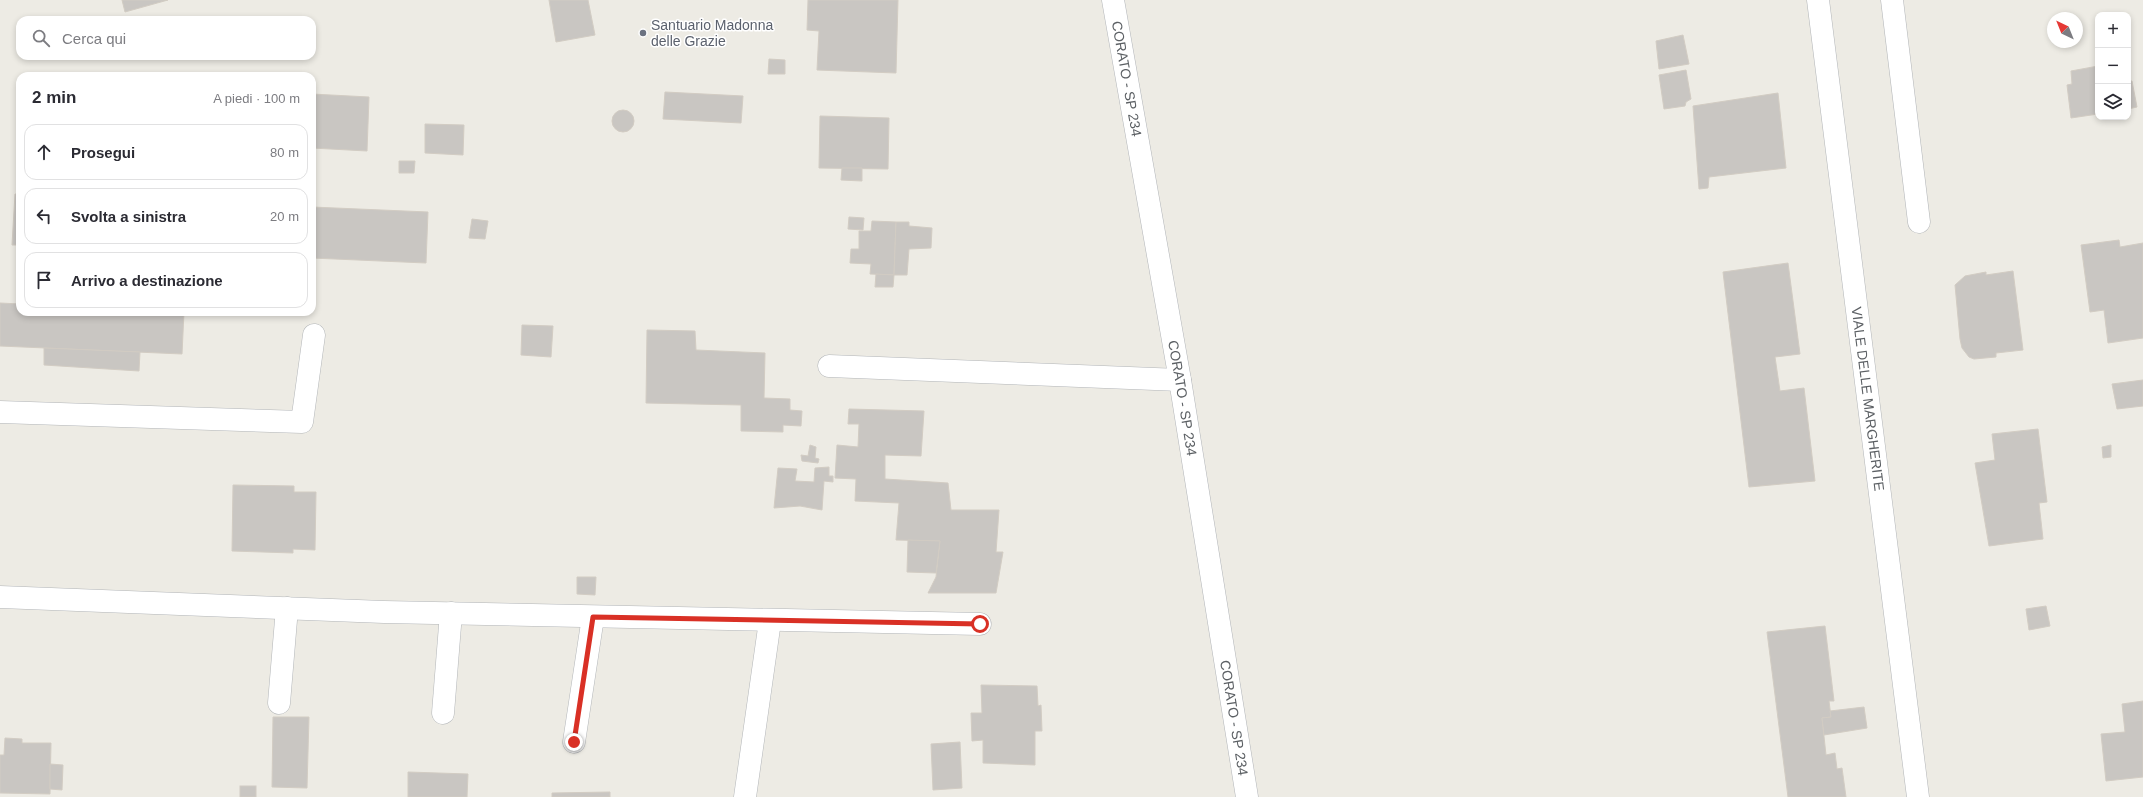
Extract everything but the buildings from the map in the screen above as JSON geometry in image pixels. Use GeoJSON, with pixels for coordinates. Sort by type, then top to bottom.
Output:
{"type":"FeatureCollection","features":[{"type":"Feature","properties":{"kind":"street","name":"CORATO - SP 234"},"geometry":{"type":"LineString","coordinates":[[1112,0],[1180,380],[1247,797]]}},
{"type":"Feature","properties":{"kind":"street","name":"VIALE DELLE MARGHERITE"},"geometry":{"type":"LineString","coordinates":[[1818,0],[1918,797]]}},
{"type":"Feature","properties":{"kind":"street"},"geometry":{"type":"LineString","coordinates":[[1892,0],[1919,222]]}},
{"type":"Feature","properties":{"kind":"street"},"geometry":{"type":"LineString","coordinates":[[0,412],[302,422],[314,335]]}},
{"type":"Feature","properties":{"kind":"street"},"geometry":{"type":"LineString","coordinates":[[829,366],[1180,380]]}},
{"type":"Feature","properties":{"kind":"street"},"geometry":{"type":"LineString","coordinates":[[0,597],[287,608],[593,617],[980,624]]}},
{"type":"Feature","properties":{"kind":"street"},"geometry":{"type":"LineString","coordinates":[[279,703],[287,608]]}},
{"type":"Feature","properties":{"kind":"street"},"geometry":{"type":"LineString","coordinates":[[443,714],[451,613]]}},
{"type":"Feature","properties":{"kind":"street"},"geometry":{"type":"LineString","coordinates":[[574,742],[593,617]]}},
{"type":"Feature","properties":{"kind":"street"},"geometry":{"type":"LineString","coordinates":[[745,797],[770,621]]}},
{"type":"Feature","properties":{"kind":"place","name":"Santuario Madonna delle Grazie"},"geometry":{"type":"Point","coordinates":[643,33]}},
{"type":"Feature","properties":{"kind":"route"},"geometry":{"type":"LineString","coordinates":[[574,742],[593,617],[980,624]]}}]}
